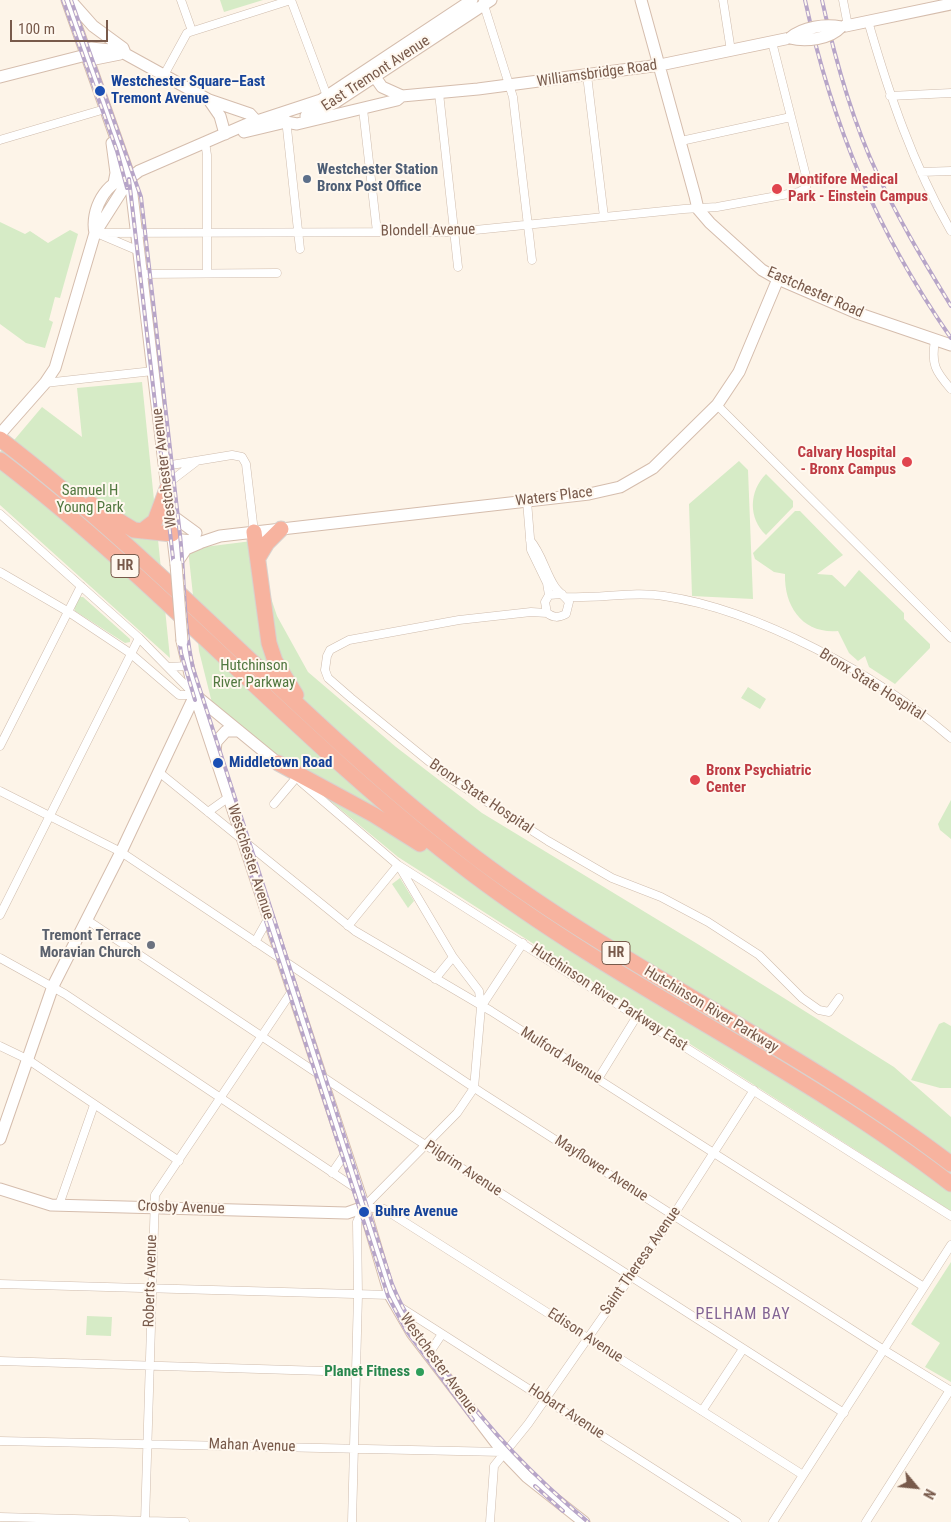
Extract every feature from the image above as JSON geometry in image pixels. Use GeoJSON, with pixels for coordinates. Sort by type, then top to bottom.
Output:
{"type":"FeatureCollection","features":[{"type":"Feature","properties":{"kind":"highway","name":"Hutchinson River Parkway"},"geometry":{"type":"LineString","coordinates":[[0,439],[110,531],[304,709],[436,826],[518,888],[609,949],[883,1116],[951,1164]]}},
{"type":"Feature","properties":{"kind":"highway","name":"Hutchinson River Parkway"},"geometry":{"type":"LineString","coordinates":[[0,460],[92,536],[367,788],[451,858],[567,941],[851,1113],[951,1184]]}},
{"type":"Feature","properties":{"kind":"highway"},"geometry":{"type":"LineString","coordinates":[[45,475],[126,526],[172,536]]}},
{"type":"Feature","properties":{"kind":"highway"},"geometry":{"type":"LineString","coordinates":[[142,531],[149,528],[155,521],[167,487]]}},
{"type":"Feature","properties":{"kind":"highway"},"geometry":{"type":"LineString","coordinates":[[258,558],[267,543],[281,529]]}},
{"type":"Feature","properties":{"kind":"highway"},"geometry":{"type":"LineString","coordinates":[[254,532],[266,627],[271,648],[278,667],[304,709]]}},
{"type":"Feature","properties":{"kind":"highway"},"geometry":{"type":"LineString","coordinates":[[278,763],[385,822],[460,873],[510,902]]}},
{"type":"Feature","properties":{"kind":"main road"},"geometry":{"type":"LineString","coordinates":[[68,0],[93,26],[123,48],[126,54]]}},
{"type":"Feature","properties":{"kind":"main road","name":"Westchester Avenue"},"geometry":{"type":"LineString","coordinates":[[68,0],[130,178],[165,466],[182,641],[192,695],[215,752],[319,1075],[364,1207],[392,1299],[428,1355],[503,1452],[527,1477],[584,1522]]}},
{"type":"Feature","properties":{"kind":"main road","name":"East Tremont Avenue"},"geometry":{"type":"LineString","coordinates":[[130,178],[139,171],[224,134],[325,109],[472,0]]}},
{"type":"Feature","properties":{"kind":"main road","name":"Eastchester Road"},"geometry":{"type":"LineString","coordinates":[[641,0],[698,208],[710,223],[756,264],[778,279],[857,313],[951,345]]}},
{"type":"Feature","properties":{"kind":"main road","name":"East Tremont Avenue"},"geometry":{"type":"LineString","coordinates":[[288,119],[372,73],[486,1]]}},
{"type":"Feature","properties":{"kind":"main road","name":"Williamsbridge Road"},"geometry":{"type":"LineString","coordinates":[[288,119],[297,124],[397,100],[402,96],[511,85],[660,65],[790,38],[801,41],[835,34],[844,26],[951,4]]}},
{"type":"Feature","properties":{"kind":"main road"},"geometry":{"type":"LineString","coordinates":[[86,55],[91,48],[97,47],[126,54],[209,100],[250,114],[260,124]]}},
{"type":"Feature","properties":{"kind":"main road"},"geometry":{"type":"LineString","coordinates":[[0,77],[86,55],[95,59],[126,54]]}},
{"type":"Feature","properties":{"kind":"main road"},"geometry":{"type":"LineString","coordinates":[[94,77],[101,57]]}},
{"type":"Feature","properties":{"kind":"main road"},"geometry":{"type":"LineString","coordinates":[[372,73],[382,88],[402,96]]}},
{"type":"Feature","properties":{"kind":"main road"},"geometry":{"type":"LineString","coordinates":[[209,100],[220,116],[224,134]]}},
{"type":"Feature","properties":{"kind":"main road","name":"Westchester Avenue"},"geometry":{"type":"LineString","coordinates":[[110,122],[116,174],[114,183]]}},
{"type":"Feature","properties":{"kind":"main road"},"geometry":{"type":"LineString","coordinates":[[94,233],[93,224],[99,204],[114,183],[130,178]]}},
{"type":"Feature","properties":{"kind":"main road"},"geometry":{"type":"LineString","coordinates":[[4,430],[55,368],[94,233],[130,178]]}},
{"type":"Feature","properties":{"kind":"main road","name":"Waters Place"},"geometry":{"type":"LineString","coordinates":[[172,536],[220,536],[589,494],[620,487],[661,462],[717,405],[739,372],[778,279]]}},
{"type":"Feature","properties":{"kind":"main road"},"geometry":{"type":"LineString","coordinates":[[170,514],[199,537],[186,549],[176,564]]}},
{"type":"Feature","properties":{"kind":"main road"},"geometry":{"type":"LineString","coordinates":[[1,1134],[52,986],[160,773],[192,695],[278,763]]}},
{"type":"Feature","properties":{"kind":"main road"},"geometry":{"type":"LineString","coordinates":[[215,752],[216,742],[226,731],[239,731]]}},
{"type":"Feature","properties":{"kind":"main road","name":"Crosby Avenue"},"geometry":{"type":"LineString","coordinates":[[0,1189],[43,1203],[60,1205],[350,1214],[364,1207]]}},
{"type":"Feature","properties":{"kind":"street"},"geometry":{"type":"LineString","coordinates":[[181,0],[192,31]]}},
{"type":"Feature","properties":{"kind":"street"},"geometry":{"type":"LineString","coordinates":[[164,75],[187,33],[291,0],[327,96]]}},
{"type":"Feature","properties":{"kind":"street"},"geometry":{"type":"LineString","coordinates":[[723,0],[731,50]]}},
{"type":"Feature","properties":{"kind":"street"},"geometry":{"type":"LineString","coordinates":[[843,0],[844,26]]}},
{"type":"Feature","properties":{"kind":"street"},"geometry":{"type":"LineString","coordinates":[[486,1],[511,85],[530,226],[532,260]]}},
{"type":"Feature","properties":{"kind":"street"},"geometry":{"type":"LineString","coordinates":[[868,21],[890,96],[921,172],[951,231]]}},
{"type":"Feature","properties":{"kind":"street"},"geometry":{"type":"LineString","coordinates":[[681,141],[791,117],[772,42]]}},
{"type":"Feature","properties":{"kind":"street"},"geometry":{"type":"LineString","coordinates":[[587,75],[604,217]]}},
{"type":"Feature","properties":{"kind":"street"},"geometry":{"type":"LineString","coordinates":[[439,93],[458,267]]}},
{"type":"Feature","properties":{"kind":"street"},"geometry":{"type":"LineString","coordinates":[[890,96],[951,93]]}},
{"type":"Feature","properties":{"kind":"street"},"geometry":{"type":"LineString","coordinates":[[0,140],[105,108]]}},
{"type":"Feature","properties":{"kind":"street"},"geometry":{"type":"LineString","coordinates":[[363,109],[377,232]]}},
{"type":"Feature","properties":{"kind":"street","name":"Blondell Avenue"},"geometry":{"type":"LineString","coordinates":[[94,233],[207,231],[455,232],[717,207],[799,192],[806,188],[806,176],[791,117]]}},
{"type":"Feature","properties":{"kind":"street"},"geometry":{"type":"LineString","coordinates":[[288,119],[300,249]]}},
{"type":"Feature","properties":{"kind":"street"},"geometry":{"type":"LineString","coordinates":[[205,142],[207,155],[207,272]]}},
{"type":"Feature","properties":{"kind":"street"},"geometry":{"type":"LineString","coordinates":[[921,172],[951,171]]}},
{"type":"Feature","properties":{"kind":"street"},"geometry":{"type":"LineString","coordinates":[[94,233],[139,251]]}},
{"type":"Feature","properties":{"kind":"street"},"geometry":{"type":"LineString","coordinates":[[142,274],[207,272],[215,275],[277,273]]}},
{"type":"Feature","properties":{"kind":"street"},"geometry":{"type":"LineString","coordinates":[[935,340],[932,355],[936,372],[951,389]]}},
{"type":"Feature","properties":{"kind":"street"},"geometry":{"type":"LineString","coordinates":[[45,382],[153,371]]}},
{"type":"Feature","properties":{"kind":"street"},"geometry":{"type":"LineString","coordinates":[[717,405],[951,638]]}},
{"type":"Feature","properties":{"kind":"street"},"geometry":{"type":"LineString","coordinates":[[165,466],[232,455],[242,457],[246,464],[254,532]]}},
{"type":"Feature","properties":{"kind":"street"},"geometry":{"type":"LineString","coordinates":[[167,487],[198,460]]}},
{"type":"Feature","properties":{"kind":"street"},"geometry":{"type":"LineString","coordinates":[[527,501],[530,540],[531,550],[547,583],[547,613],[552,617],[560,618],[566,614],[569,608],[564,596],[556,588],[538,549],[530,540]]}},
{"type":"Feature","properties":{"kind":"street"},"geometry":{"type":"LineString","coordinates":[[0,514],[139,638],[170,668],[192,695]]}},
{"type":"Feature","properties":{"kind":"street"},"geometry":{"type":"LineString","coordinates":[[1,575],[67,611],[130,653],[179,695],[192,695]]}},
{"type":"Feature","properties":{"kind":"street"},"geometry":{"type":"LineString","coordinates":[[0,746],[81,586]]}},
{"type":"Feature","properties":{"kind":"street","name":"Bronx State Hospital"},"geometry":{"type":"LineString","coordinates":[[564,596],[586,598],[642,595],[664,596],[733,615],[797,641],[858,673],[950,736]]}},
{"type":"Feature","properties":{"kind":"street"},"geometry":{"type":"LineString","coordinates":[[547,599],[564,596]]}},
{"type":"Feature","properties":{"kind":"street","name":"Bronx State Hospital"},"geometry":{"type":"LineString","coordinates":[[569,608],[586,598]]}},
{"type":"Feature","properties":{"kind":"street","name":"Bronx State Hospital"},"geometry":{"type":"LineString","coordinates":[[531,612],[547,599]]}},
{"type":"Feature","properties":{"kind":"street","name":"Bronx State Hospital"},"geometry":{"type":"LineString","coordinates":[[547,613],[531,612],[459,620],[348,640],[330,650],[325,670],[328,678],[434,767],[548,841],[612,878],[661,897],[708,922],[758,955],[785,983],[819,1010],[829,1012],[839,998]]}},
{"type":"Feature","properties":{"kind":"street"},"geometry":{"type":"LineString","coordinates":[[0,915],[139,638]]}},
{"type":"Feature","properties":{"kind":"street"},"geometry":{"type":"LineString","coordinates":[[170,668],[187,666]]}},
{"type":"Feature","properties":{"kind":"street","name":"Hutchinson River Parkway East"},"geometry":{"type":"LineString","coordinates":[[278,763],[398,865],[951,1216]]}},
{"type":"Feature","properties":{"kind":"street","name":"Mulford Avenue"},"geometry":{"type":"LineString","coordinates":[[160,773],[348,926],[598,1079],[924,1288]]}},
{"type":"Feature","properties":{"kind":"street"},"geometry":{"type":"LineString","coordinates":[[274,804],[296,778]]}},
{"type":"Feature","properties":{"kind":"street","name":"Mayflower Avenue"},"geometry":{"type":"LineString","coordinates":[[0,791],[121,852],[474,1088],[950,1391]]}},
{"type":"Feature","properties":{"kind":"street"},"geometry":{"type":"LineString","coordinates":[[208,812],[229,797]]}},
{"type":"Feature","properties":{"kind":"street"},"geometry":{"type":"LineString","coordinates":[[348,926],[398,865],[453,957],[479,992],[481,1007],[474,1088],[457,1113],[364,1207],[357,1222],[358,1295],[352,1522]]}},
{"type":"Feature","properties":{"kind":"street"},"geometry":{"type":"LineString","coordinates":[[255,942],[268,919]]}},
{"type":"Feature","properties":{"kind":"street","name":"Pilgrim Avenue"},"geometry":{"type":"LineString","coordinates":[[87,920],[319,1075],[844,1413]]}},
{"type":"Feature","properties":{"kind":"street"},"geometry":{"type":"LineString","coordinates":[[481,1007],[523,943]]}},
{"type":"Feature","properties":{"kind":"street"},"geometry":{"type":"LineString","coordinates":[[436,979],[453,957]]}},
{"type":"Feature","properties":{"kind":"street"},"geometry":{"type":"LineString","coordinates":[[0,958],[52,986],[358,1189]]}},
{"type":"Feature","properties":{"kind":"street","name":"Roberts Avenue"},"geometry":{"type":"LineString","coordinates":[[145,1521],[155,1195],[292,991]]}},
{"type":"Feature","properties":{"kind":"street"},"geometry":{"type":"LineString","coordinates":[[598,1079],[637,1016]]}},
{"type":"Feature","properties":{"kind":"street"},"geometry":{"type":"LineString","coordinates":[[0,1046],[27,1059],[179,1161]]}},
{"type":"Feature","properties":{"kind":"street","name":"Saint Theresa Avenue"},"geometry":{"type":"LineString","coordinates":[[490,1522],[494,1466],[503,1452],[528,1424],[673,1216],[754,1090]]}},
{"type":"Feature","properties":{"kind":"street"},"geometry":{"type":"LineString","coordinates":[[60,1205],[94,1105]]}},
{"type":"Feature","properties":{"kind":"street"},"geometry":{"type":"LineString","coordinates":[[332,1173],[345,1154]]}},
{"type":"Feature","properties":{"kind":"street","name":"Edison Avenue"},"geometry":{"type":"LineString","coordinates":[[364,1207],[384,1209],[803,1475]]}},
{"type":"Feature","properties":{"kind":"street"},"geometry":{"type":"LineString","coordinates":[[773,1522],[951,1245]]}},
{"type":"Feature","properties":{"kind":"street"},"geometry":{"type":"LineString","coordinates":[[0,1284],[358,1295],[392,1299]]}},
{"type":"Feature","properties":{"kind":"street","name":"Hobart Avenue"},"geometry":{"type":"LineString","coordinates":[[392,1299],[442,1334],[737,1522]]}},
{"type":"Feature","properties":{"kind":"street"},"geometry":{"type":"LineString","coordinates":[[428,1355],[442,1334]]}},
{"type":"Feature","properties":{"kind":"street"},"geometry":{"type":"LineString","coordinates":[[702,1411],[742,1348]]}},
{"type":"Feature","properties":{"kind":"street"},"geometry":{"type":"LineString","coordinates":[[0,1361],[356,1372]]}},
{"type":"Feature","properties":{"kind":"street"},"geometry":{"type":"LineString","coordinates":[[866,1522],[950,1391]]}},
{"type":"Feature","properties":{"kind":"street","name":"Mahan Avenue"},"geometry":{"type":"LineString","coordinates":[[0,1440],[503,1452]]}},
{"type":"Feature","properties":{"kind":"street"},"geometry":{"type":"LineString","coordinates":[[0,1517],[185,1522]]}},
{"type":"Feature","properties":{"kind":"green space"},"geometry":{"type":"Polygon","coordinates":[[[220,0],[263,0],[224,12],[220,0]]]}},
{"type":"Feature","properties":{"kind":"green space"},"geometry":{"type":"Polygon","coordinates":[[[0,222],[25,234],[30,231],[48,243],[70,230],[78,234],[60,298],[55,297],[49,320],[53,322],[45,348],[26,343],[0,324],[0,222]]]}},
{"type":"Feature","properties":{"kind":"green space","name":"Samuel H Young Park"},"geometry":{"type":"Polygon","coordinates":[[[142,382],[170,658],[0,505],[0,452],[15,439],[42,407],[82,437],[77,388],[142,382]]]}},
{"type":"Feature","properties":{"kind":"green space"},"geometry":{"type":"Polygon","coordinates":[[[739,461],[748,470],[753,599],[692,596],[689,504],[739,461]]]}},
{"type":"Feature","properties":{"kind":"green space"},"geometry":{"type":"Polygon","coordinates":[[[766,474],[793,501],[793,507],[766,535],[756,521],[753,504],[756,488],[766,474]]]}},
{"type":"Feature","properties":{"kind":"green space"},"geometry":{"type":"Polygon","coordinates":[[[795,511],[800,511],[843,555],[817,574],[832,575],[845,587],[859,570],[904,613],[904,619],[930,644],[930,648],[895,684],[869,667],[865,656],[858,661],[849,653],[838,631],[826,631],[815,628],[798,616],[788,597],[785,574],[774,572],[755,559],[753,553],[795,511]]]}},
{"type":"Feature","properties":{"kind":"green space","name":"Hutchinson River Parkway"},"geometry":{"type":"Polygon","coordinates":[[[252,541],[277,616],[308,672],[396,747],[482,813],[696,943],[894,1067],[951,1117],[951,1211],[398,857],[212,703],[199,651],[188,549],[252,541]]]}},
{"type":"Feature","properties":{"kind":"green space"},"geometry":{"type":"Polygon","coordinates":[[[80,597],[83,597],[130,639],[130,642],[125,643],[75,611],[74,607],[80,597]]]}},
{"type":"Feature","properties":{"kind":"green space"},"geometry":{"type":"Polygon","coordinates":[[[748,687],[766,699],[760,709],[741,698],[748,687]]]}},
{"type":"Feature","properties":{"kind":"green space"},"geometry":{"type":"Polygon","coordinates":[[[951,800],[951,839],[940,830],[938,824],[951,800]]]}},
{"type":"Feature","properties":{"kind":"green space"},"geometry":{"type":"Polygon","coordinates":[[[400,878],[414,901],[408,908],[392,884],[400,878]]]}},
{"type":"Feature","properties":{"kind":"green space"},"geometry":{"type":"Polygon","coordinates":[[[944,1022],[951,1026],[951,1088],[940,1088],[911,1080],[939,1024],[944,1022]]]}},
{"type":"Feature","properties":{"kind":"green space"},"geometry":{"type":"Polygon","coordinates":[[[951,1262],[951,1382],[925,1367],[940,1343],[911,1324],[951,1262]]]}},
{"type":"Feature","properties":{"kind":"green space"},"geometry":{"type":"Polygon","coordinates":[[[87,1316],[112,1317],[111,1336],[86,1335],[87,1316]]]}},
{"type":"Feature","properties":{"kind":"railway"},"geometry":{"type":"LineString","coordinates":[[63,0],[117,151],[127,188]]}},
{"type":"Feature","properties":{"kind":"railway"},"geometry":{"type":"LineString","coordinates":[[71,0],[141,197],[182,552],[187,635],[193,668],[392,1284],[403,1308],[417,1330],[480,1415],[530,1470],[588,1522]]}},
{"type":"Feature","properties":{"kind":"railway"},"geometry":{"type":"LineString","coordinates":[[805,0],[829,92],[860,176],[900,258],[951,338]]}},
{"type":"Feature","properties":{"kind":"railway"},"geometry":{"type":"LineString","coordinates":[[822,0],[832,44],[859,131],[885,190],[951,306]]}},
{"type":"Feature","properties":{"kind":"railway"},"geometry":{"type":"LineString","coordinates":[[129,179],[178,601]]}},
{"type":"Feature","properties":{"kind":"railway"},"geometry":{"type":"LineString","coordinates":[[174,595],[181,653],[195,700]]}},
{"type":"Feature","properties":{"kind":"railway"},"geometry":{"type":"LineString","coordinates":[[232,817],[388,1296],[406,1330],[473,1420]]}},
{"type":"Feature","properties":{"kind":"railway"},"geometry":{"type":"LineString","coordinates":[[535,1486],[563,1511]]}},
{"type":"Feature","properties":{"kind":"place","name":"Westchester Square–East Tremont Avenue"},"geometry":{"type":"Point","coordinates":[100,91]}},
{"type":"Feature","properties":{"kind":"place","name":"Westchester Station Bronx Post Office"},"geometry":{"type":"Point","coordinates":[307,179]}},
{"type":"Feature","properties":{"kind":"place","name":"Montifore Medical Park - Einstein Campus"},"geometry":{"type":"Point","coordinates":[777,189]}},
{"type":"Feature","properties":{"kind":"place","name":"Calvary Hospital - Bronx Campus"},"geometry":{"type":"Point","coordinates":[907,462]}},
{"type":"Feature","properties":{"kind":"place","name":"Middletown Road"},"geometry":{"type":"Point","coordinates":[218,763]}},
{"type":"Feature","properties":{"kind":"place","name":"Bronx Psychiatric Center"},"geometry":{"type":"Point","coordinates":[695,780]}},
{"type":"Feature","properties":{"kind":"place","name":"Tremont Terrace Moravian Church"},"geometry":{"type":"Point","coordinates":[151,945]}},
{"type":"Feature","properties":{"kind":"place","name":"Buhre Avenue"},"geometry":{"type":"Point","coordinates":[364,1212]}},
{"type":"Feature","properties":{"kind":"place","name":"Planet Fitness"},"geometry":{"type":"Point","coordinates":[420,1372]}},
{"type":"Feature","properties":{"kind":"district","name":"PELHAM BAY"},"geometry":{"type":"Point","coordinates":[743,1315]}}]}
